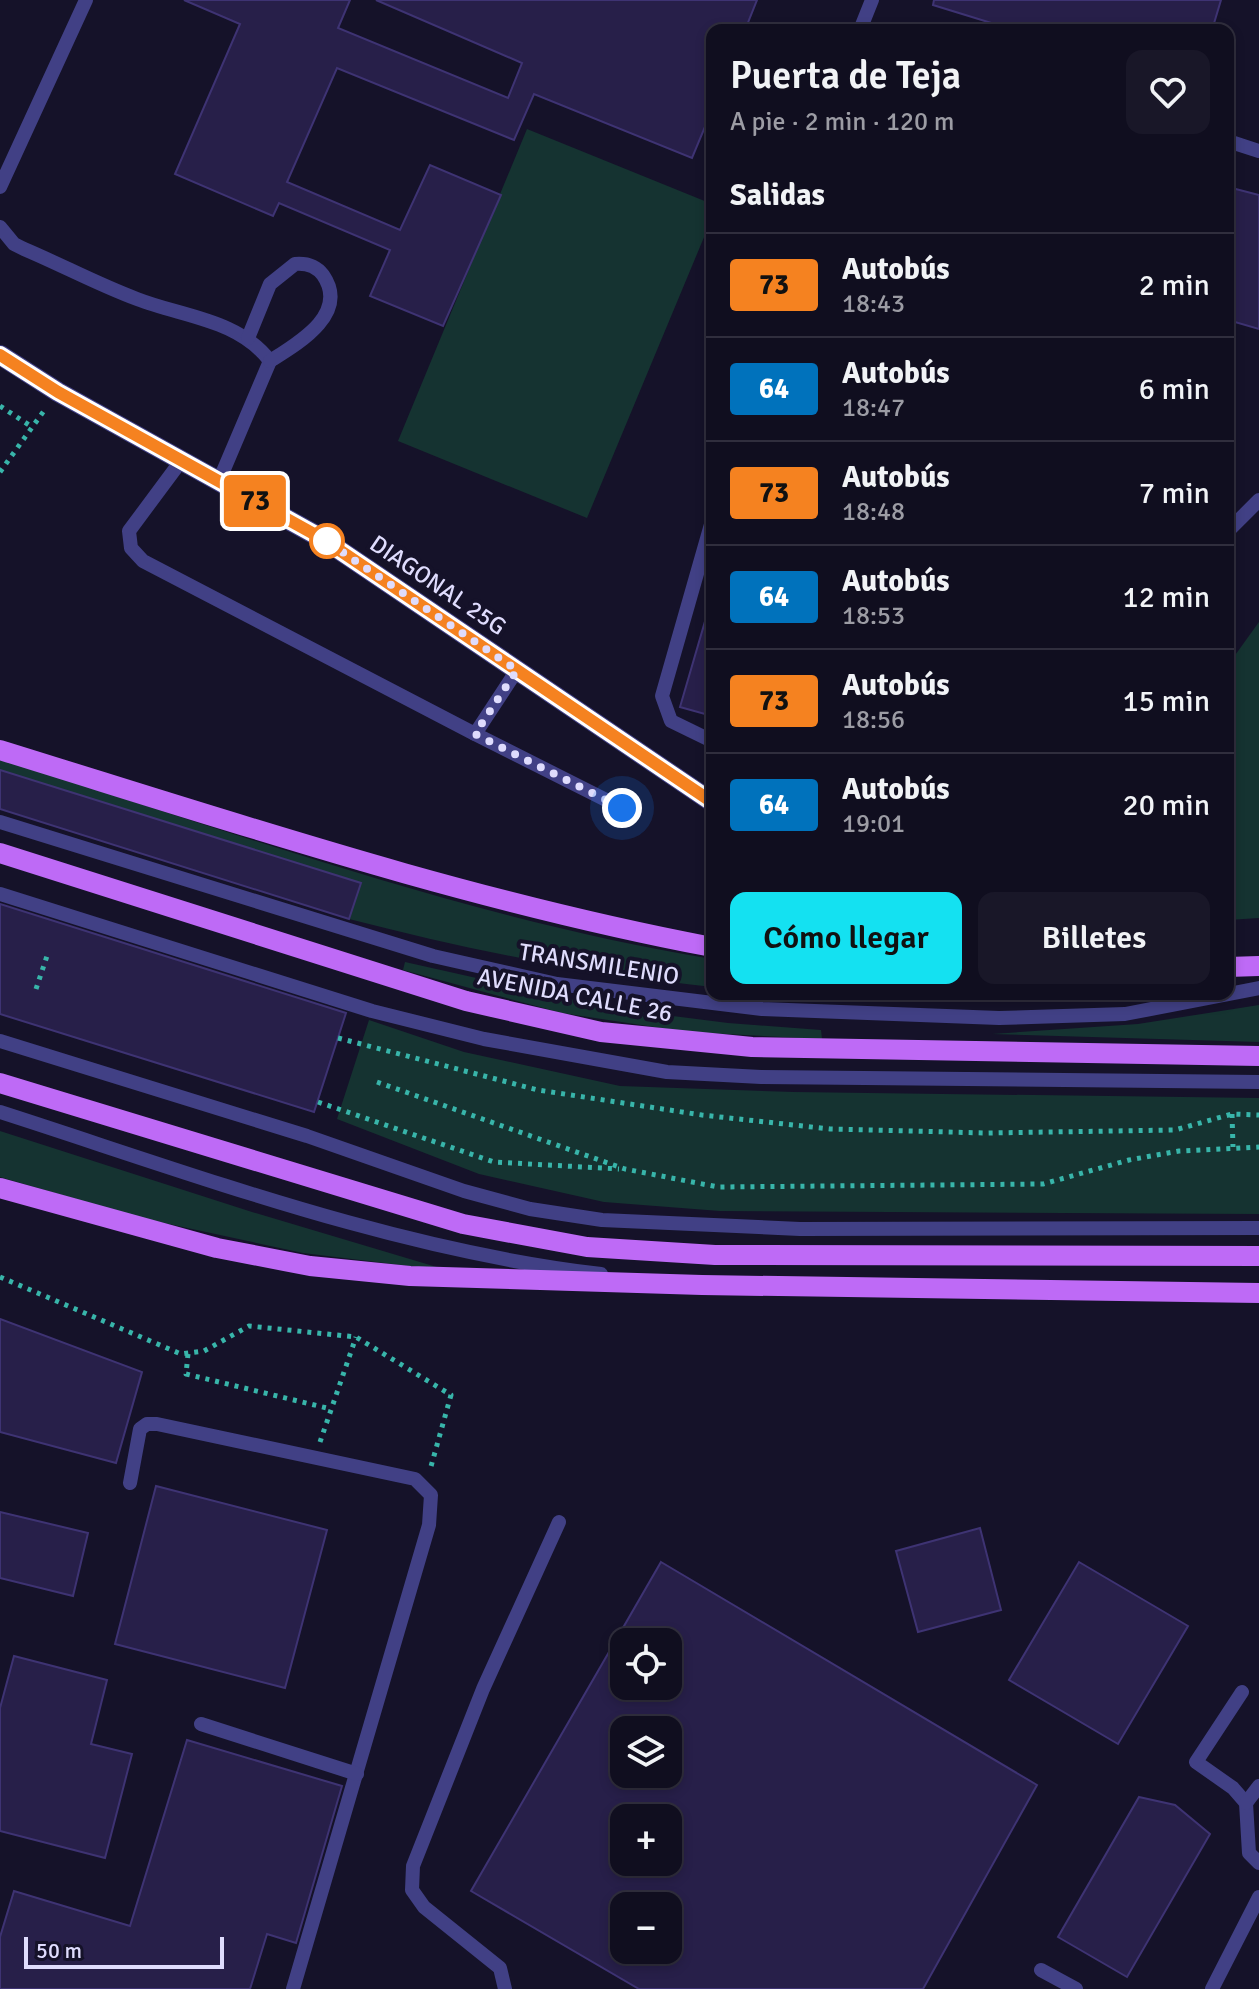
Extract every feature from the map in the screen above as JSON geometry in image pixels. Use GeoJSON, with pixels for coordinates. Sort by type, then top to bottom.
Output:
{"type":"FeatureCollection","features":[{"type":"Feature","properties":{"kind":"main road"},"geometry":{"type":"LineString","coordinates":[[0,750],[437,885],[597,925],[706,946]]}},
{"type":"Feature","properties":{"kind":"main road","name":"AVENIDA CALLE 26"},"geometry":{"type":"LineString","coordinates":[[0,853],[466,1001],[601,1032],[752,1047],[1259,1056]]}},
{"type":"Feature","properties":{"kind":"main road"},"geometry":{"type":"LineString","coordinates":[[1234,967],[1259,966]]}},
{"type":"Feature","properties":{"kind":"main road"},"geometry":{"type":"LineString","coordinates":[[0,1083],[463,1224],[587,1247],[715,1255],[1259,1256]]}},
{"type":"Feature","properties":{"kind":"main road"},"geometry":{"type":"LineString","coordinates":[[0,1188],[217,1248],[310,1266],[410,1276],[702,1285],[1259,1293]]}},
{"type":"Feature","properties":{"kind":"street","name":"DIAGONAL 25G"},"geometry":{"type":"LineString","coordinates":[[0,355],[58,392],[323,539],[706,798]]}},
{"type":"Feature","properties":{"kind":"lane"},"geometry":{"type":"LineString","coordinates":[[0,187],[86,0]]}},
{"type":"Feature","properties":{"kind":"lane"},"geometry":{"type":"LineString","coordinates":[[862,24],[872,0]]}},
{"type":"Feature","properties":{"kind":"lane"},"geometry":{"type":"LineString","coordinates":[[1234,143],[1259,151]]}},
{"type":"Feature","properties":{"kind":"lane"},"geometry":{"type":"LineString","coordinates":[[0,227],[14,244],[24,249],[141,301],[189,313],[248,338],[270,361]]}},
{"type":"Feature","properties":{"kind":"lane"},"geometry":{"type":"LineString","coordinates":[[219,481],[270,361],[308,337],[323,319],[330,297],[325,278],[319,270],[295,264],[277,275],[248,338]]}},
{"type":"Feature","properties":{"kind":"lane"},"geometry":{"type":"LineString","coordinates":[[181,461],[129,531],[135,555],[622,808]]}},
{"type":"Feature","properties":{"kind":"lane"},"geometry":{"type":"LineString","coordinates":[[1234,525],[1259,500]]}},
{"type":"Feature","properties":{"kind":"lane"},"geometry":{"type":"LineString","coordinates":[[706,542],[662,696],[665,714],[671,721],[706,738]]}},
{"type":"Feature","properties":{"kind":"lane"},"geometry":{"type":"LineString","coordinates":[[475,734],[517,670]]}},
{"type":"Feature","properties":{"kind":"lane","name":"TRANSMILENIO"},"geometry":{"type":"LineString","coordinates":[[0,822],[433,956],[557,984],[762,1009],[999,1018],[1125,1014],[1197,1000]]}},
{"type":"Feature","properties":{"kind":"lane"},"geometry":{"type":"LineString","coordinates":[[0,894],[372,1011],[484,1039],[667,1072],[761,1077],[1259,1082]]}},
{"type":"Feature","properties":{"kind":"lane","name":"TRANSMILENIO"},"geometry":{"type":"LineString","coordinates":[[1234,993],[1259,988]]}},
{"type":"Feature","properties":{"kind":"lane"},"geometry":{"type":"LineString","coordinates":[[0,1041],[307,1136],[464,1191],[530,1209],[602,1220],[800,1229],[1259,1228]]}},
{"type":"Feature","properties":{"kind":"lane"},"geometry":{"type":"LineString","coordinates":[[0,1112],[290,1205],[434,1244],[587,1272],[702,1285]]}},
{"type":"Feature","properties":{"kind":"lane"},"geometry":{"type":"LineString","coordinates":[[130,1483],[137,1437],[147,1424],[415,1479],[426,1486],[433,1506],[293,1989]]}},
{"type":"Feature","properties":{"kind":"lane"},"geometry":{"type":"LineString","coordinates":[[505,1989],[500,1968],[424,1907],[412,1890],[413,1866],[483,1689],[559,1522]]}},
{"type":"Feature","properties":{"kind":"lane"},"geometry":{"type":"LineString","coordinates":[[1242,1692],[1196,1762],[1233,1788],[1246,1803],[1249,1853],[1259,1863]]}},
{"type":"Feature","properties":{"kind":"lane"},"geometry":{"type":"LineString","coordinates":[[201,1724],[357,1774]]}},
{"type":"Feature","properties":{"kind":"lane"},"geometry":{"type":"LineString","coordinates":[[1246,1803],[1259,1786]]}},
{"type":"Feature","properties":{"kind":"lane"},"geometry":{"type":"LineString","coordinates":[[1212,1989],[1259,1897]]}},
{"type":"Feature","properties":{"kind":"lane"},"geometry":{"type":"LineString","coordinates":[[1041,1970],[1076,1989]]}},
{"type":"Feature","properties":{"kind":"path"},"geometry":{"type":"LineString","coordinates":[[0,472],[58,392]]}},
{"type":"Feature","properties":{"kind":"path"},"geometry":{"type":"LineString","coordinates":[[0,406],[32,427]]}},
{"type":"Feature","properties":{"kind":"path"},"geometry":{"type":"LineString","coordinates":[[36,989],[47,956]]}},
{"type":"Feature","properties":{"kind":"path"},"geometry":{"type":"LineString","coordinates":[[338,1038],[538,1090],[702,1115],[830,1129],[987,1133],[1175,1130],[1232,1114],[1259,1115]]}},
{"type":"Feature","properties":{"kind":"path"},"geometry":{"type":"LineString","coordinates":[[377,1082],[625,1169]]}},
{"type":"Feature","properties":{"kind":"path"},"geometry":{"type":"LineString","coordinates":[[318,1102],[494,1162],[625,1169],[718,1187],[1043,1184],[1129,1160],[1233,1147],[1259,1147]]}},
{"type":"Feature","properties":{"kind":"path"},"geometry":{"type":"LineString","coordinates":[[1232,1114],[1233,1147]]}},
{"type":"Feature","properties":{"kind":"path"},"geometry":{"type":"LineString","coordinates":[[0,1277],[188,1354],[204,1351],[249,1326],[356,1337],[451,1395],[426,1486]]}},
{"type":"Feature","properties":{"kind":"path"},"geometry":{"type":"LineString","coordinates":[[315,1457],[356,1337]]}},
{"type":"Feature","properties":{"kind":"path"},"geometry":{"type":"LineString","coordinates":[[188,1354],[186,1374],[331,1409]]}},
{"type":"Feature","properties":{"kind":"green space"},"geometry":{"type":"Polygon","coordinates":[[[527,129],[706,202],[706,232],[587,518],[398,441],[527,129]]]}},
{"type":"Feature","properties":{"kind":"green space"},"geometry":{"type":"Polygon","coordinates":[[[1259,622],[1259,918],[1234,920],[1234,657],[1259,622]]]}},
{"type":"Feature","properties":{"kind":"green space"},"geometry":{"type":"Polygon","coordinates":[[[0,759],[264,844],[442,897],[621,942],[706,958],[706,986],[529,960],[349,919],[361,883],[0,770],[0,759]]]}},
{"type":"Feature","properties":{"kind":"green space"},"geometry":{"type":"Polygon","coordinates":[[[405,962],[610,1008],[728,1023],[821,1030],[822,1039],[687,1032],[562,1013],[403,970],[405,962]]]}},
{"type":"Feature","properties":{"kind":"green space"},"geometry":{"type":"Polygon","coordinates":[[[1259,1005],[1259,1042],[992,1034],[1138,1024],[1259,1005]]]}},
{"type":"Feature","properties":{"kind":"green space"},"geometry":{"type":"Polygon","coordinates":[[[369,1020],[464,1052],[620,1086],[794,1092],[1259,1098],[1259,1214],[720,1211],[604,1202],[479,1174],[337,1119],[369,1020]]]}},
{"type":"Feature","properties":{"kind":"green space"},"geometry":{"type":"Polygon","coordinates":[[[0,1131],[252,1212],[450,1271],[303,1253],[141,1218],[0,1177],[0,1131]]]}},
{"type":"Feature","properties":{"kind":"building"},"geometry":{"type":"Polygon","coordinates":[[[184,0],[350,0],[338,28],[508,98],[522,63],[376,0],[757,0],[747,24],[706,24],[706,124],[692,158],[534,94],[514,140],[337,68],[287,182],[400,230],[430,165],[501,195],[443,326],[370,296],[390,250],[279,203],[273,216],[175,174],[240,24],[184,0]]]}},
{"type":"Feature","properties":{"kind":"building"},"geometry":{"type":"Polygon","coordinates":[[[934,0],[1221,0],[1214,24],[995,24],[933,5],[934,0]]]}},
{"type":"Feature","properties":{"kind":"building"},"geometry":{"type":"Polygon","coordinates":[[[1234,189],[1259,195],[1259,329],[1234,322],[1234,189]]]}},
{"type":"Feature","properties":{"kind":"building"},"geometry":{"type":"Polygon","coordinates":[[[706,618],[706,714],[680,707],[706,618]]]}},
{"type":"Feature","properties":{"kind":"building"},"geometry":{"type":"Polygon","coordinates":[[[0,770],[361,883],[349,919],[0,809],[0,770]]]}},
{"type":"Feature","properties":{"kind":"building"},"geometry":{"type":"Polygon","coordinates":[[[0,904],[346,1013],[314,1112],[0,1014],[0,904]]]}},
{"type":"Feature","properties":{"kind":"building"},"geometry":{"type":"Polygon","coordinates":[[[0,1319],[142,1372],[116,1463],[0,1432],[0,1319]]]}},
{"type":"Feature","properties":{"kind":"building"},"geometry":{"type":"Polygon","coordinates":[[[156,1486],[327,1530],[285,1688],[115,1644],[156,1486]]]}},
{"type":"Feature","properties":{"kind":"building"},"geometry":{"type":"Polygon","coordinates":[[[0,1512],[88,1533],[73,1596],[0,1578],[0,1512]]]}},
{"type":"Feature","properties":{"kind":"building"},"geometry":{"type":"Polygon","coordinates":[[[980,1528],[1001,1610],[918,1632],[896,1551],[980,1528]]]}},
{"type":"Feature","properties":{"kind":"building"},"geometry":{"type":"Polygon","coordinates":[[[661,1562],[1037,1785],[923,1989],[639,1989],[471,1891],[610,1650],[610,1700],[682,1700],[682,1628],[623,1628],[661,1562]]]}},
{"type":"Feature","properties":{"kind":"building"},"geometry":{"type":"Polygon","coordinates":[[[1079,1562],[1188,1626],[1118,1744],[1009,1680],[1079,1562]]]}},
{"type":"Feature","properties":{"kind":"building"},"geometry":{"type":"Polygon","coordinates":[[[14,1656],[107,1680],[91,1744],[132,1754],[105,1858],[0,1831],[0,1708],[14,1656]]]}},
{"type":"Feature","properties":{"kind":"building"},"geometry":{"type":"Polygon","coordinates":[[[187,1740],[342,1786],[296,1943],[267,1934],[250,1989],[0,1989],[0,1937],[14,1891],[130,1926],[187,1740]]]}},
{"type":"Feature","properties":{"kind":"building"},"geometry":{"type":"Polygon","coordinates":[[[1139,1797],[1175,1805],[1210,1834],[1127,1977],[1058,1937],[1139,1797]]]}},
{"type":"Feature","properties":{"kind":"bus line","name":"73"},"geometry":{"type":"LineString","coordinates":[[0,355],[58,392],[323,539],[706,798]]}},
{"type":"Feature","properties":{"kind":"route"},"geometry":{"type":"LineString","coordinates":[[327,541],[323,539],[517,670],[475,734],[622,808]]}}]}
